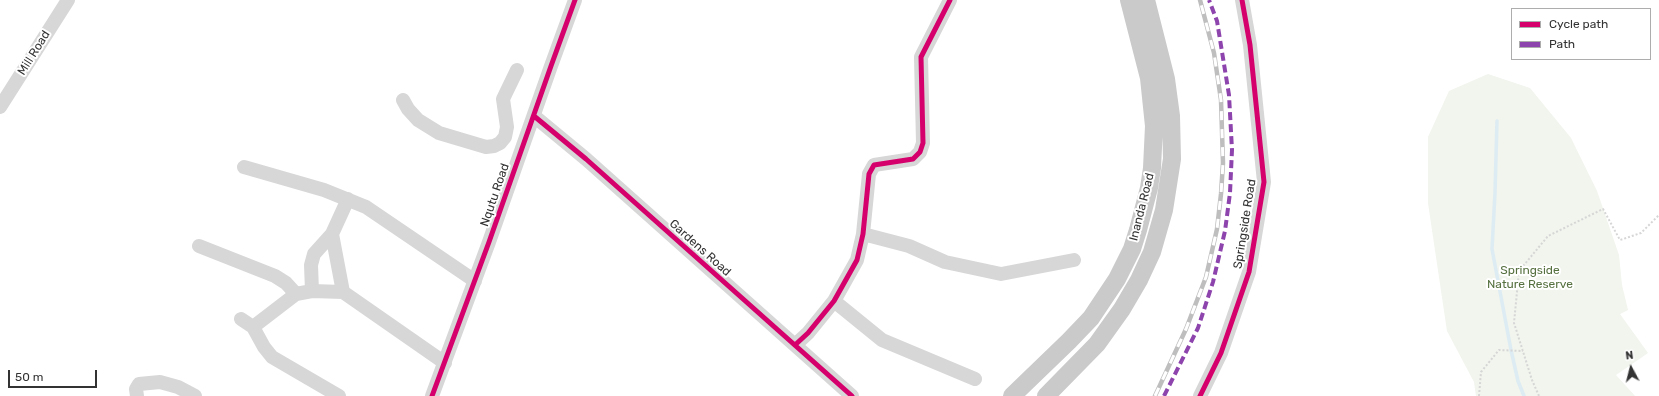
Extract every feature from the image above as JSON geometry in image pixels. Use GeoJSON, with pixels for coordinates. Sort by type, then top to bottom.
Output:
{"type":"FeatureCollection","features":[{"type":"Feature","properties":{"kind":"main road","name":"Inanda Road"},"geometry":{"type":"LineString","coordinates":[[1012,396],[1091,318],[1117,279],[1132,249],[1138,230],[1149,188],[1152,168],[1154,126],[1149,78],[1129,0]]}},
{"type":"Feature","properties":{"kind":"main road","name":"Inanda Road"},"geometry":{"type":"LineString","coordinates":[[1046,396],[1097,344],[1122,310],[1139,280],[1152,252],[1164,210],[1172,159],[1171,116],[1166,79],[1146,0]]}},
{"type":"Feature","properties":{"kind":"street","name":"Mill Road"},"geometry":{"type":"LineString","coordinates":[[0,107],[68,0]]}},
{"type":"Feature","properties":{"kind":"street","name":"Nqutu Road"},"geometry":{"type":"LineString","coordinates":[[432,396],[475,281],[575,0]]}},
{"type":"Feature","properties":{"kind":"street"},"geometry":{"type":"LineString","coordinates":[[795,345],[808,333],[834,301],[856,260],[863,234],[869,174],[874,165],[913,159],[920,152],[923,143],[922,57],[950,0]]}},
{"type":"Feature","properties":{"kind":"street","name":"Springside Road"},"geometry":{"type":"LineString","coordinates":[[1200,396],[1222,353],[1249,272],[1264,182],[1250,45],[1242,0]]}},
{"type":"Feature","properties":{"kind":"street"},"geometry":{"type":"LineString","coordinates":[[507,139],[503,99],[517,70]]}},
{"type":"Feature","properties":{"kind":"street"},"geometry":{"type":"LineString","coordinates":[[403,100],[408,109],[418,120],[439,133],[490,147],[507,139]]}},
{"type":"Feature","properties":{"kind":"street","name":"Gardens Road"},"geometry":{"type":"LineString","coordinates":[[534,116],[586,159],[852,396]]}},
{"type":"Feature","properties":{"kind":"street"},"geometry":{"type":"LineString","coordinates":[[507,139],[522,150]]}},
{"type":"Feature","properties":{"kind":"street"},"geometry":{"type":"LineString","coordinates":[[244,167],[318,188],[366,207],[475,281]]}},
{"type":"Feature","properties":{"kind":"street"},"geometry":{"type":"LineString","coordinates":[[312,291],[311,265],[314,254],[332,234],[348,199]]}},
{"type":"Feature","properties":{"kind":"street"},"geometry":{"type":"LineString","coordinates":[[332,234],[343,292]]}},
{"type":"Feature","properties":{"kind":"street"},"geometry":{"type":"LineString","coordinates":[[863,234],[909,246],[945,262],[1001,274],[1074,260]]}},
{"type":"Feature","properties":{"kind":"street"},"geometry":{"type":"LineString","coordinates":[[199,246],[276,276],[286,283],[296,294]]}},
{"type":"Feature","properties":{"kind":"street"},"geometry":{"type":"LineString","coordinates":[[253,327],[296,294],[312,291],[343,292],[445,363]]}},
{"type":"Feature","properties":{"kind":"street"},"geometry":{"type":"LineString","coordinates":[[834,301],[882,340],[975,379]]}},
{"type":"Feature","properties":{"kind":"street"},"geometry":{"type":"LineString","coordinates":[[241,320],[253,327],[264,347],[272,357],[339,396]]}},
{"type":"Feature","properties":{"kind":"street"},"geometry":{"type":"LineString","coordinates":[[137,396],[136,389],[138,384],[160,382],[178,387],[195,396]]}},
{"type":"Feature","properties":{"kind":"path"},"geometry":{"type":"LineString","coordinates":[[1539,396],[1522,351],[1514,323],[1519,271],[1548,236],[1603,209],[1620,240],[1641,233],[1659,215]]}},
{"type":"Feature","properties":{"kind":"path"},"geometry":{"type":"LineString","coordinates":[[1479,396],[1481,372],[1499,350],[1522,351]]}},
{"type":"Feature","properties":{"kind":"green space","name":"Springside Nature Reserve"},"geometry":{"type":"Polygon","coordinates":[[[1488,74],[1530,88],[1571,138],[1597,191],[1619,255],[1622,285],[1628,310],[1620,314],[1648,353],[1616,375],[1635,396],[1476,396],[1474,382],[1447,331],[1428,203],[1428,137],[1449,91],[1488,74]]]}},
{"type":"Feature","properties":{"kind":"waterway"},"geometry":{"type":"LineString","coordinates":[[1497,121],[1492,249],[1511,350],[1518,381],[1524,396]]}},
{"type":"Feature","properties":{"kind":"railway"},"geometry":{"type":"LineString","coordinates":[[1155,396],[1186,329],[1206,277],[1217,229],[1221,194],[1223,163],[1221,100],[1214,53],[1200,0]]}},
{"type":"Feature","properties":{"kind":"marked path"},"geometry":{"type":"LineString","coordinates":[[1164,396],[1198,328],[1213,282],[1225,231],[1230,193],[1232,150],[1229,95],[1217,21],[1209,0]]}},
{"type":"Feature","properties":{"kind":"cycle path"},"geometry":{"type":"LineString","coordinates":[[432,396],[489,242],[575,0]]}},
{"type":"Feature","properties":{"kind":"cycle path"},"geometry":{"type":"LineString","coordinates":[[795,345],[808,333],[834,301],[857,260],[863,234],[869,174],[874,165],[913,159],[920,152],[923,143],[921,57],[950,0]]}},
{"type":"Feature","properties":{"kind":"cycle path"},"geometry":{"type":"LineString","coordinates":[[1200,396],[1221,353],[1249,272],[1264,182],[1250,45],[1242,0]]}},
{"type":"Feature","properties":{"kind":"cycle path"},"geometry":{"type":"LineString","coordinates":[[534,116],[586,159],[852,396]]}}]}
